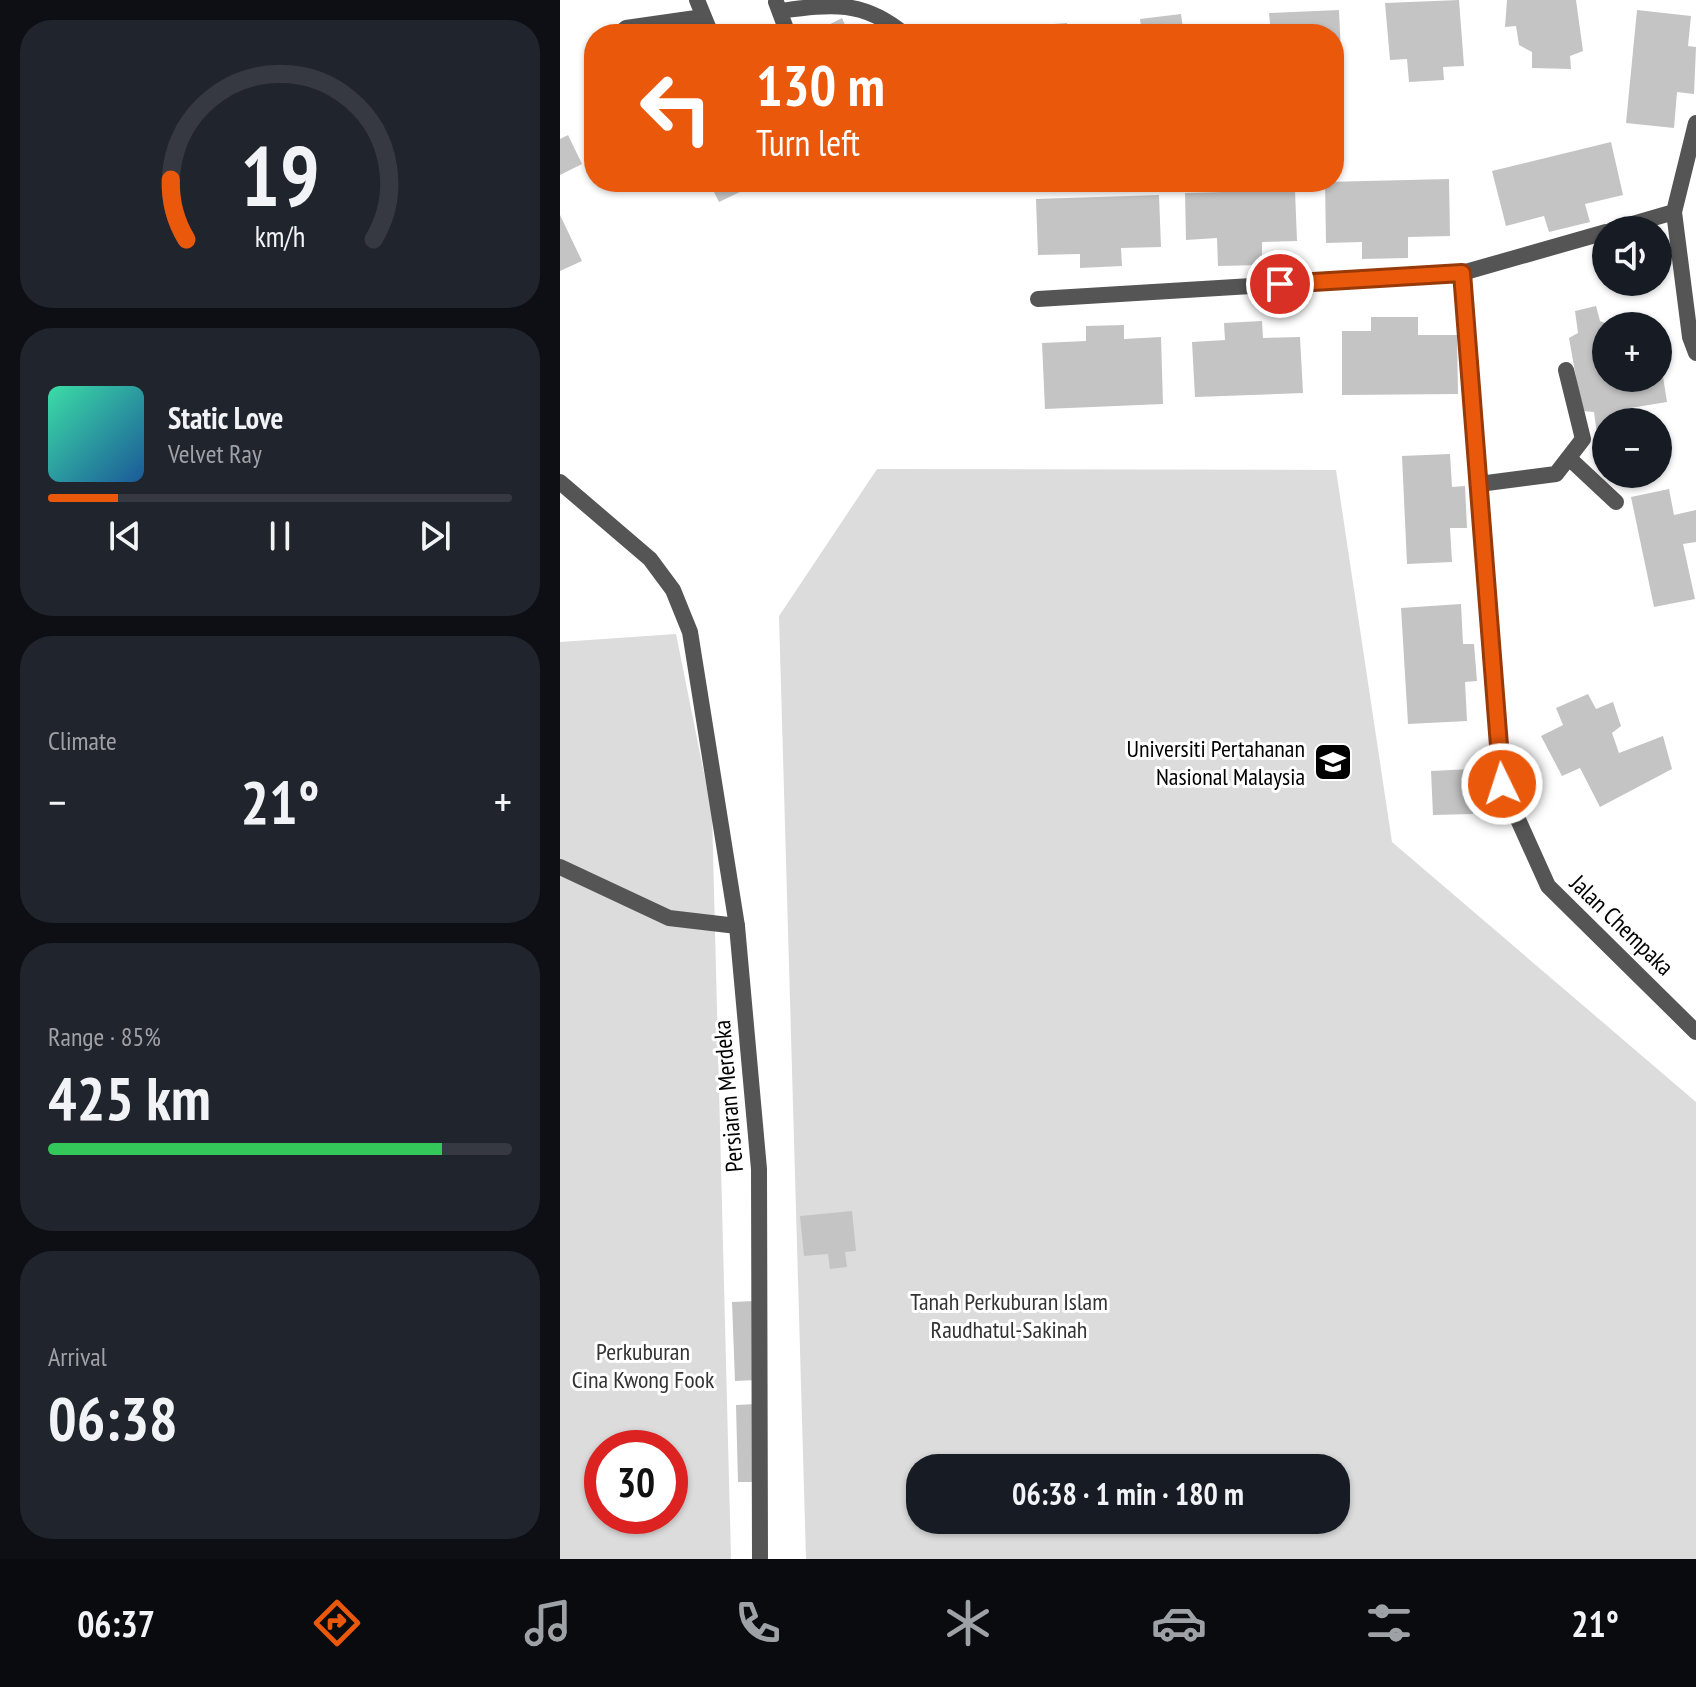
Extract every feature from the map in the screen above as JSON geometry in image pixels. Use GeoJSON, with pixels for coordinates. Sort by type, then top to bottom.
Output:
{"type":"FeatureCollection","features":[{"type":"Feature","properties":{"kind":"street"},"geometry":{"type":"LineString","coordinates":[[697,0],[706,24]]}},
{"type":"Feature","properties":{"kind":"street"},"geometry":{"type":"LineString","coordinates":[[785,24],[778,5],[848,2],[883,14],[894,24]]}},
{"type":"Feature","properties":{"kind":"street"},"geometry":{"type":"LineString","coordinates":[[654,24],[703,17]]}},
{"type":"Feature","properties":{"kind":"street"},"geometry":{"type":"LineString","coordinates":[[1696,123],[1674,212],[1690,337],[1696,353]]}},
{"type":"Feature","properties":{"kind":"street"},"geometry":{"type":"LineString","coordinates":[[1660,216],[1674,212]]}},
{"type":"Feature","properties":{"kind":"street"},"geometry":{"type":"LineString","coordinates":[[1038,299],[1462,273],[1592,236]]}},
{"type":"Feature","properties":{"kind":"street","name":"Jalan Chempaka"},"geometry":{"type":"LineString","coordinates":[[1462,273],[1502,784],[1548,886],[1696,1032]]}},
{"type":"Feature","properties":{"kind":"street"},"geometry":{"type":"LineString","coordinates":[[1479,484],[1556,474],[1570,459],[1583,439],[1566,370]]}},
{"type":"Feature","properties":{"kind":"street"},"geometry":{"type":"LineString","coordinates":[[1570,459],[1616,502]]}},
{"type":"Feature","properties":{"kind":"street","name":"Persiaran Merdeka"},"geometry":{"type":"LineString","coordinates":[[560,482],[650,559],[673,590],[690,632],[737,926],[759,1169],[760,1559]]}},
{"type":"Feature","properties":{"kind":"street"},"geometry":{"type":"LineString","coordinates":[[560,867],[669,918],[737,926]]}},
{"type":"Feature","properties":{"kind":"green space","name":"Tanah Perkuburan Islam Raudhatul-Sakinah"},"geometry":{"type":"Polygon","coordinates":[[[877,469],[1336,470],[1392,842],[1696,1102],[1696,1559],[806,1559],[779,616],[877,469]]]}},
{"type":"Feature","properties":{"kind":"green space","name":"Perkuburan Cina Kwong Fook"},"geometry":{"type":"Polygon","coordinates":[[[676,634],[712,813],[731,1559],[560,1559],[560,642],[676,634]]]}},
{"type":"Feature","properties":{"kind":"building"},"geometry":{"type":"Polygon","coordinates":[[[1459,0],[1464,66],[1443,67],[1444,80],[1409,82],[1407,59],[1390,60],[1385,3],[1459,0]]]}},
{"type":"Feature","properties":{"kind":"building"},"geometry":{"type":"Polygon","coordinates":[[[1507,0],[1576,0],[1583,51],[1570,56],[1571,69],[1532,68],[1532,52],[1519,45],[1516,26],[1505,27],[1507,0]]]}},
{"type":"Feature","properties":{"kind":"building"},"geometry":{"type":"Polygon","coordinates":[[[1339,10],[1340,24],[1270,24],[1269,13],[1339,10]]]}},
{"type":"Feature","properties":{"kind":"building"},"geometry":{"type":"Polygon","coordinates":[[[1637,10],[1691,16],[1688,46],[1696,47],[1694,94],[1677,92],[1674,128],[1626,123],[1637,10]]]}},
{"type":"Feature","properties":{"kind":"building"},"geometry":{"type":"Polygon","coordinates":[[[1181,14],[1182,24],[1141,24],[1140,19],[1181,14]]]}},
{"type":"Feature","properties":{"kind":"building"},"geometry":{"type":"Polygon","coordinates":[[[842,18],[845,24],[830,24],[842,18]]]}},
{"type":"Feature","properties":{"kind":"building"},"geometry":{"type":"Polygon","coordinates":[[[568,135],[582,164],[560,175],[560,139],[568,135]]]}},
{"type":"Feature","properties":{"kind":"building"},"geometry":{"type":"Polygon","coordinates":[[[1611,142],[1623,195],[1585,204],[1590,222],[1549,232],[1544,216],[1506,226],[1492,171],[1611,142]]]}},
{"type":"Feature","properties":{"kind":"building"},"geometry":{"type":"Polygon","coordinates":[[[1449,179],[1450,236],[1408,237],[1408,258],[1362,259],[1362,242],[1326,243],[1325,192],[1344,192],[1344,182],[1449,179]]]}},
{"type":"Feature","properties":{"kind":"building"},"geometry":{"type":"Polygon","coordinates":[[[714,192],[740,192],[719,202],[714,192]]]}},
{"type":"Feature","properties":{"kind":"building"},"geometry":{"type":"Polygon","coordinates":[[[1295,192],[1297,241],[1262,242],[1262,265],[1218,266],[1217,238],[1186,240],[1185,193],[1295,192]]]}},
{"type":"Feature","properties":{"kind":"building"},"geometry":{"type":"Polygon","coordinates":[[[1159,195],[1161,247],[1121,248],[1122,266],[1080,268],[1080,254],[1038,255],[1036,199],[1159,195]]]}},
{"type":"Feature","properties":{"kind":"building"},"geometry":{"type":"Polygon","coordinates":[[[560,215],[582,261],[560,271],[560,215]]]}},
{"type":"Feature","properties":{"kind":"building"},"geometry":{"type":"Polygon","coordinates":[[[1596,306],[1598,312],[1592,312],[1592,392],[1665,392],[1667,402],[1582,411],[1569,338],[1578,333],[1575,311],[1596,306]]]}},
{"type":"Feature","properties":{"kind":"building"},"geometry":{"type":"Polygon","coordinates":[[[1371,317],[1418,317],[1418,335],[1457,335],[1458,394],[1342,395],[1342,331],[1371,331],[1371,317]]]}},
{"type":"Feature","properties":{"kind":"building"},"geometry":{"type":"Polygon","coordinates":[[[1262,321],[1263,338],[1300,337],[1303,393],[1195,397],[1192,342],[1225,340],[1224,323],[1262,321]]]}},
{"type":"Feature","properties":{"kind":"building"},"geometry":{"type":"Polygon","coordinates":[[[1124,325],[1124,339],[1161,337],[1163,404],[1045,409],[1042,343],[1086,341],[1086,326],[1124,325]]]}},
{"type":"Feature","properties":{"kind":"building"},"geometry":{"type":"Polygon","coordinates":[[[1450,454],[1452,487],[1465,486],[1467,528],[1450,528],[1452,562],[1407,564],[1402,456],[1450,454]]]}},
{"type":"Feature","properties":{"kind":"building"},"geometry":{"type":"Polygon","coordinates":[[[1669,489],[1674,515],[1696,510],[1696,542],[1683,544],[1695,599],[1654,607],[1631,497],[1669,489]]]}},
{"type":"Feature","properties":{"kind":"building"},"geometry":{"type":"Polygon","coordinates":[[[1461,604],[1463,644],[1474,644],[1477,681],[1465,682],[1467,721],[1408,724],[1401,608],[1461,604]]]}},
{"type":"Feature","properties":{"kind":"building"},"geometry":{"type":"Polygon","coordinates":[[[1588,694],[1596,709],[1613,702],[1621,726],[1612,733],[1619,753],[1663,736],[1672,769],[1600,807],[1580,768],[1562,776],[1541,736],[1563,725],[1556,708],[1588,694]]]}},
{"type":"Feature","properties":{"kind":"building"},"geometry":{"type":"Polygon","coordinates":[[[1471,769],[1473,814],[1433,815],[1431,771],[1471,769]]]}},
{"type":"Feature","properties":{"kind":"building"},"geometry":{"type":"Polygon","coordinates":[[[852,1211],[856,1251],[845,1252],[847,1267],[830,1269],[828,1254],[804,1256],[800,1216],[852,1211]]]}},
{"type":"Feature","properties":{"kind":"building"},"geometry":{"type":"Polygon","coordinates":[[[754,1301],[757,1380],[735,1381],[732,1302],[754,1301]]]}},
{"type":"Feature","properties":{"kind":"building"},"geometry":{"type":"Polygon","coordinates":[[[756,1404],[758,1482],[738,1482],[736,1405],[756,1404]]]}},
{"type":"Feature","properties":{"kind":"place","name":"Universiti Pertahanan Nasional Malaysia"},"geometry":{"type":"Point","coordinates":[1333,762]}},
{"type":"Feature","properties":{"kind":"route"},"geometry":{"type":"LineString","coordinates":[[1280,284],[1462,273],[1502,784]]}}]}
